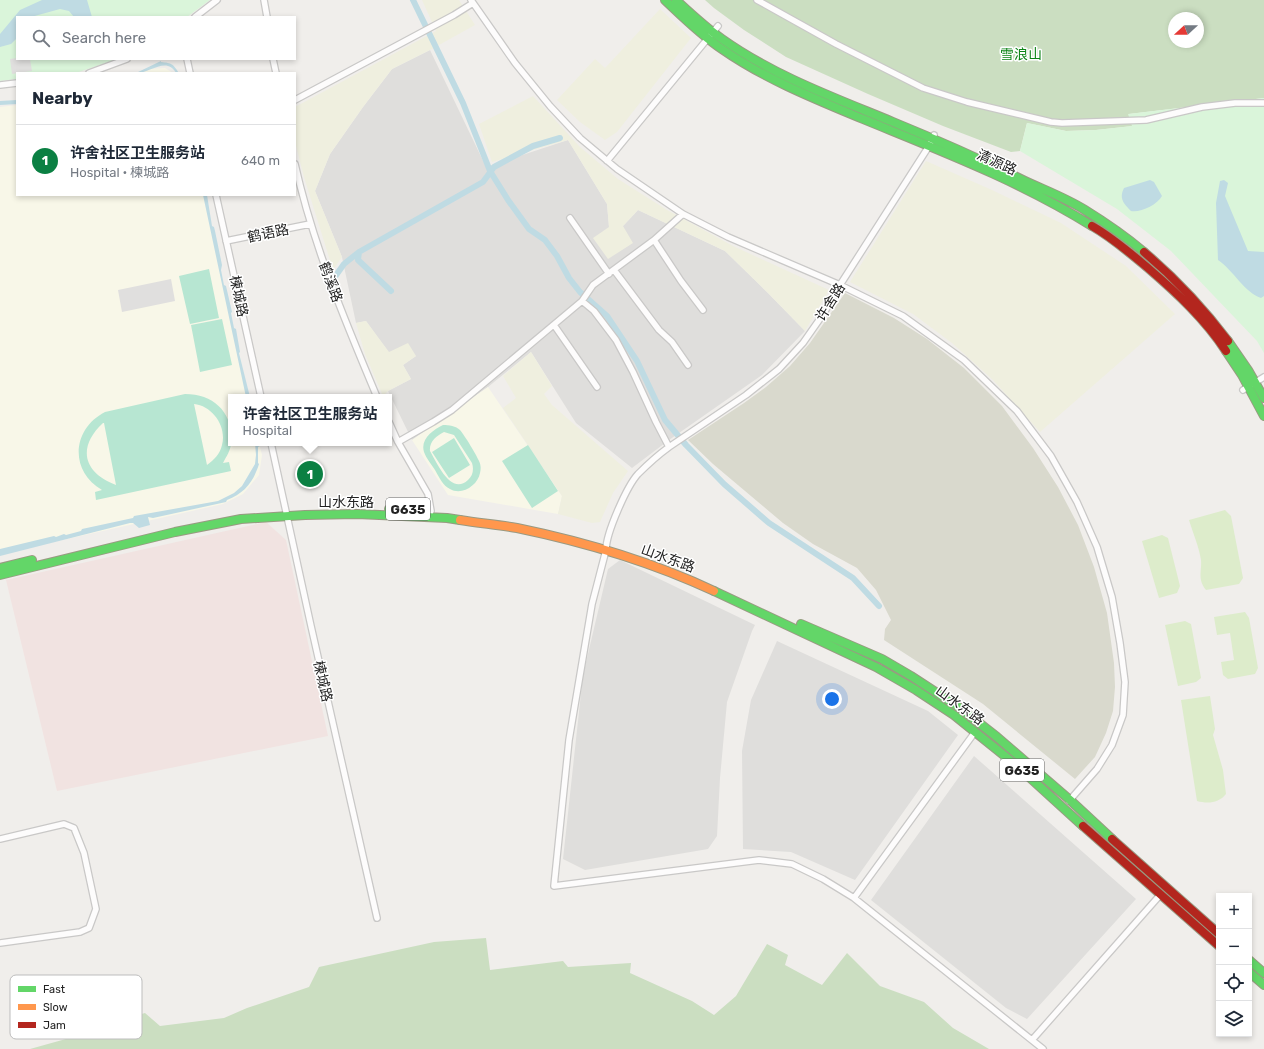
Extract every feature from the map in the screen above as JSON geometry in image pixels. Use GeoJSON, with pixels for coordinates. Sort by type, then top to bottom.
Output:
{"type":"FeatureCollection","features":[{"type":"Feature","properties":{"kind":"main road","name":"清源路"},"geometry":{"type":"LineString","coordinates":[[665,0],[710,36],[772,70],[804,86],[932,140],[1059,197],[1085,210],[1133,243],[1177,282],[1206,313],[1225,337],[1264,416]]}},
{"type":"Feature","properties":{"kind":"main road","name":"清源路"},"geometry":{"type":"LineString","coordinates":[[676,0],[710,36]]}},
{"type":"Feature","properties":{"kind":"main road","name":"清源路"},"geometry":{"type":"LineString","coordinates":[[1249,387],[1264,398]]}},
{"type":"Feature","properties":{"kind":"main road","name":"山水东路"},"geometry":{"type":"LineString","coordinates":[[0,568],[184,524],[244,514],[287,513],[430,514],[447,518],[516,528],[606,547],[660,561],[698,576],[882,659],[960,708],[997,737],[1070,800],[1216,931]]}},
{"type":"Feature","properties":{"kind":"main road","name":"山水东路"},"geometry":{"type":"LineString","coordinates":[[0,575],[175,532],[241,519],[287,513]]}},
{"type":"Feature","properties":{"kind":"main road","name":"山水东路"},"geometry":{"type":"LineString","coordinates":[[606,547],[690,579],[876,667],[916,690],[954,715],[1016,765],[1216,943]]}},
{"type":"Feature","properties":{"kind":"main road"},"geometry":{"type":"LineString","coordinates":[[1252,963],[1264,973]]}},
{"type":"Feature","properties":{"kind":"main road"},"geometry":{"type":"LineString","coordinates":[[1252,975],[1264,985]]}},
{"type":"Feature","properties":{"kind":"street"},"geometry":{"type":"LineString","coordinates":[[196,16],[218,0]]}},
{"type":"Feature","properties":{"kind":"street"},"geometry":{"type":"LineString","coordinates":[[264,0],[267,16]]}},
{"type":"Feature","properties":{"kind":"street"},"geometry":{"type":"LineString","coordinates":[[757,0],[836,44],[923,88],[967,102],[1050,122],[1062,123],[1146,120],[1202,107],[1235,103],[1264,103]]}},
{"type":"Feature","properties":{"kind":"street"},"geometry":{"type":"LineString","coordinates":[[296,99],[440,23],[472,2],[516,63],[550,106],[580,138],[616,169],[683,214],[728,237],[840,285],[903,316],[964,360],[1017,412],[1051,456],[1077,502],[1097,547],[1112,597],[1125,682],[1123,715],[1112,745],[1097,769],[1063,806]]}},
{"type":"Feature","properties":{"kind":"street"},"geometry":{"type":"LineString","coordinates":[[607,161],[718,26]]}},
{"type":"Feature","properties":{"kind":"street"},"geometry":{"type":"LineString","coordinates":[[93,72],[124,60]]}},
{"type":"Feature","properties":{"kind":"street"},"geometry":{"type":"LineString","coordinates":[[187,60],[190,72]]}},
{"type":"Feature","properties":{"kind":"street"},"geometry":{"type":"LineString","coordinates":[[274,60],[276,72]]}},
{"type":"Feature","properties":{"kind":"street"},"geometry":{"type":"LineString","coordinates":[[0,85],[16,83]]}},
{"type":"Feature","properties":{"kind":"street","name":"许舍路"},"geometry":{"type":"LineString","coordinates":[[854,898],[823,879],[792,864],[759,860],[554,886],[571,726],[592,604],[615,516],[626,494],[637,475],[687,434],[746,395],[779,369],[803,343],[824,313],[840,285],[932,140]]}},
{"type":"Feature","properties":{"kind":"street","name":"鹤溪路"},"geometry":{"type":"LineString","coordinates":[[296,168],[310,224],[346,324],[377,394]]}},
{"type":"Feature","properties":{"kind":"street","name":"楝城路"},"geometry":{"type":"LineString","coordinates":[[216,196],[260,394]]}},
{"type":"Feature","properties":{"kind":"street"},"geometry":{"type":"LineString","coordinates":[[398,442],[452,410],[582,301],[592,286],[654,240],[683,214]]}},
{"type":"Feature","properties":{"kind":"street"},"geometry":{"type":"LineString","coordinates":[[570,218],[611,272],[659,330],[672,342],[688,365]]}},
{"type":"Feature","properties":{"kind":"street","name":"鹤语路"},"geometry":{"type":"LineString","coordinates":[[226,241],[310,224]]}},
{"type":"Feature","properties":{"kind":"street"},"geometry":{"type":"LineString","coordinates":[[654,240],[681,281],[703,310]]}},
{"type":"Feature","properties":{"kind":"street"},"geometry":{"type":"LineString","coordinates":[[582,301],[594,311],[616,340],[633,372],[656,422],[671,446]]}},
{"type":"Feature","properties":{"kind":"street"},"geometry":{"type":"LineString","coordinates":[[554,324],[597,386]]}},
{"type":"Feature","properties":{"kind":"street"},"geometry":{"type":"LineString","coordinates":[[1249,387],[1264,377]]}},
{"type":"Feature","properties":{"kind":"street"},"geometry":{"type":"LineString","coordinates":[[392,429],[428,494],[430,514]]}},
{"type":"Feature","properties":{"kind":"street","name":"楝城路"},"geometry":{"type":"LineString","coordinates":[[272,446],[312,633],[377,918]]}},
{"type":"Feature","properties":{"kind":"street"},"geometry":{"type":"LineString","coordinates":[[976,732],[854,898],[1044,1049]]}},
{"type":"Feature","properties":{"kind":"street"},"geometry":{"type":"LineString","coordinates":[[0,839],[64,824],[74,828],[84,853],[96,909],[89,928],[80,932],[0,943]]}},
{"type":"Feature","properties":{"kind":"street"},"geometry":{"type":"LineString","coordinates":[[1032,1040],[1161,894]]}},
{"type":"Feature","properties":{"kind":"shaded area"},"geometry":{"type":"Polygon","coordinates":[[[430,50],[486,167],[568,140],[607,204],[609,227],[623,226],[638,210],[725,251],[805,331],[762,375],[669,440],[632,468],[576,423],[531,352],[488,387],[412,440],[392,399],[392,394],[389,394],[388,391],[411,379],[403,365],[416,356],[389,353],[366,321],[356,323],[342,257],[315,191],[330,154],[392,69],[430,50]]]}},
{"type":"Feature","properties":{"kind":"shaded area"},"geometry":{"type":"Polygon","coordinates":[[[10,59],[30,60],[32,71],[16,72],[16,73],[12,74],[10,59]]]}},
{"type":"Feature","properties":{"kind":"shaded area"},"geometry":{"type":"Polygon","coordinates":[[[165,68],[171,72],[144,72],[151,69],[165,68]]]}},
{"type":"Feature","properties":{"kind":"shaded area"},"geometry":{"type":"Polygon","coordinates":[[[16,105],[16,196],[204,196],[248,394],[228,394],[228,446],[260,446],[262,455],[259,475],[243,494],[223,504],[0,554],[0,107],[16,105]]]}},
{"type":"Feature","properties":{"kind":"shaded area"},"geometry":{"type":"Polygon","coordinates":[[[171,279],[175,301],[122,312],[118,290],[171,279]]]}},
{"type":"Feature","properties":{"kind":"shaded area"},"geometry":{"type":"Polygon","coordinates":[[[845,293],[894,318],[927,339],[964,368],[1002,406],[1033,448],[1058,487],[1078,525],[1094,567],[1107,613],[1114,663],[1115,687],[1113,711],[1106,733],[1095,757],[1075,779],[983,704],[884,640],[885,629],[891,620],[876,590],[857,568],[813,544],[783,523],[713,464],[688,440],[744,403],[766,387],[790,366],[810,343],[845,293]]]}},
{"type":"Feature","properties":{"kind":"shaded area"},"geometry":{"type":"Polygon","coordinates":[[[488,387],[562,496],[558,514],[448,495],[412,440],[488,387]]]}},
{"type":"Feature","properties":{"kind":"shaded area"},"geometry":{"type":"Polygon","coordinates":[[[266,522],[286,540],[328,736],[57,791],[6,580],[266,522]]]}},
{"type":"Feature","properties":{"kind":"shaded area"},"geometry":{"type":"Polygon","coordinates":[[[620,560],[755,625],[727,702],[720,778],[717,836],[708,849],[585,870],[563,859],[583,675],[608,569],[620,560]]]}},
{"type":"Feature","properties":{"kind":"shaded area"},"geometry":{"type":"Polygon","coordinates":[[[777,641],[928,711],[958,735],[855,880],[791,852],[743,849],[742,751],[751,700],[777,641]]]}},
{"type":"Feature","properties":{"kind":"shaded area"},"geometry":{"type":"Polygon","coordinates":[[[974,756],[1136,899],[1027,1019],[1006,1008],[871,900],[974,756]]]}},
{"type":"Feature","properties":{"kind":"green space"},"geometry":{"type":"Polygon","coordinates":[[[0,0],[210,0],[188,16],[16,16],[16,60],[114,60],[79,72],[16,72],[16,79],[0,81],[0,0]]]}},
{"type":"Feature","properties":{"kind":"green space"},"geometry":{"type":"Polygon","coordinates":[[[422,0],[459,0],[475,25],[392,69],[330,154],[315,191],[342,257],[333,270],[304,177],[296,146],[296,106],[436,31],[422,0]]]}},
{"type":"Feature","properties":{"kind":"green space","name":"雪浪山"},"geometry":{"type":"Polygon","coordinates":[[[705,0],[1264,0],[1264,98],[1129,114],[1133,126],[1096,130],[1066,131],[1027,123],[1020,151],[1011,152],[943,126],[786,57],[744,30],[705,0]]]}},
{"type":"Feature","properties":{"kind":"green space"},"geometry":{"type":"Polygon","coordinates":[[[660,9],[691,38],[617,132],[605,140],[580,122],[557,100],[595,59],[605,68],[660,9]]]}},
{"type":"Feature","properties":{"kind":"green space"},"geometry":{"type":"Polygon","coordinates":[[[533,96],[580,147],[618,179],[667,210],[733,246],[829,290],[805,331],[725,251],[638,210],[623,226],[633,243],[608,259],[593,238],[609,227],[607,204],[568,140],[492,162],[479,124],[533,96]]]}},
{"type":"Feature","properties":{"kind":"green space"},"geometry":{"type":"Polygon","coordinates":[[[1264,98],[1264,353],[1257,341],[1171,251],[1117,209],[1020,151],[1027,123],[1066,131],[1096,130],[1132,126],[1128,114],[1264,98]]]}},
{"type":"Feature","properties":{"kind":"green space"},"geometry":{"type":"Polygon","coordinates":[[[926,161],[1061,223],[1126,266],[1175,314],[1040,432],[993,380],[952,343],[913,314],[850,282],[926,161]]]}},
{"type":"Feature","properties":{"kind":"green space"},"geometry":{"type":"Polygon","coordinates":[[[209,269],[219,318],[190,324],[179,276],[209,269]]]}},
{"type":"Feature","properties":{"kind":"green space"},"geometry":{"type":"Polygon","coordinates":[[[222,319],[232,365],[200,372],[191,325],[222,319]]]}},
{"type":"Feature","properties":{"kind":"green space"},"geometry":{"type":"Polygon","coordinates":[[[366,321],[389,352],[408,343],[416,356],[403,365],[411,379],[385,394],[382,394],[365,354],[356,323],[366,321]]]}},
{"type":"Feature","properties":{"kind":"green space"},"geometry":{"type":"Polygon","coordinates":[[[531,352],[552,386],[544,394],[552,405],[628,471],[613,493],[600,522],[592,523],[558,514],[562,496],[503,408],[516,398],[503,376],[531,352]]]}},
{"type":"Feature","properties":{"kind":"green space"},"geometry":{"type":"Polygon","coordinates":[[[185,394],[205,398],[214,402],[226,415],[228,420],[228,446],[231,446],[223,463],[229,462],[231,471],[96,500],[95,492],[102,490],[91,482],[84,472],[80,461],[79,450],[81,439],[86,429],[94,419],[105,412],[185,394]],[[194,404],[207,465],[220,451],[223,438],[217,418],[213,413],[194,404]],[[104,423],[89,441],[87,458],[96,474],[116,485],[104,423]]]}},
{"type":"Feature","properties":{"kind":"green space"},"geometry":{"type":"Polygon","coordinates":[[[443,425],[450,426],[460,430],[480,462],[481,468],[479,477],[469,488],[455,491],[445,486],[426,457],[423,447],[424,443],[428,436],[443,425]],[[444,432],[438,435],[432,442],[430,451],[445,476],[456,484],[462,484],[471,476],[473,472],[473,465],[454,435],[444,432]]]}},
{"type":"Feature","properties":{"kind":"green space"},"geometry":{"type":"Polygon","coordinates":[[[454,438],[470,465],[449,478],[432,452],[454,438]]]}},
{"type":"Feature","properties":{"kind":"green space"},"geometry":{"type":"Polygon","coordinates":[[[528,445],[558,491],[532,508],[502,461],[528,445]]]}},
{"type":"Feature","properties":{"kind":"green space"},"geometry":{"type":"Polygon","coordinates":[[[1225,510],[1231,516],[1243,578],[1239,584],[1206,590],[1203,586],[1200,575],[1200,555],[1189,520],[1225,510]]]}},
{"type":"Feature","properties":{"kind":"green space"},"geometry":{"type":"Polygon","coordinates":[[[1162,535],[1168,538],[1180,586],[1177,593],[1159,598],[1142,541],[1162,535]]]}},
{"type":"Feature","properties":{"kind":"green space"},"geometry":{"type":"Polygon","coordinates":[[[1245,612],[1249,618],[1258,668],[1255,674],[1228,679],[1223,675],[1221,662],[1234,660],[1230,633],[1217,635],[1214,617],[1245,612]]]}},
{"type":"Feature","properties":{"kind":"green space"},"geometry":{"type":"Polygon","coordinates":[[[1185,621],[1191,624],[1201,678],[1196,682],[1178,686],[1165,625],[1185,621]]]}},
{"type":"Feature","properties":{"kind":"green space"},"geometry":{"type":"Polygon","coordinates":[[[1210,696],[1215,729],[1213,735],[1223,770],[1226,794],[1217,801],[1205,802],[1197,801],[1181,700],[1210,696]]]}},
{"type":"Feature","properties":{"kind":"green space"},"geometry":{"type":"Polygon","coordinates":[[[486,938],[490,970],[563,961],[568,967],[631,963],[630,973],[692,1001],[714,1015],[736,996],[767,944],[788,955],[785,965],[822,985],[847,953],[880,986],[924,1002],[953,1028],[989,1049],[30,1049],[66,1039],[142,1039],[142,1014],[145,1013],[160,1026],[224,1018],[247,1008],[309,987],[319,967],[434,942],[486,938]]]}},
{"type":"Feature","properties":{"kind":"water"},"geometry":{"type":"Polygon","coordinates":[[[42,0],[87,0],[92,16],[73,16],[69,11],[60,9],[35,16],[16,16],[16,39],[11,44],[0,47],[0,34],[20,10],[42,0]]]}},
{"type":"Feature","properties":{"kind":"water"},"geometry":{"type":"Polygon","coordinates":[[[161,61],[172,64],[178,72],[175,72],[168,66],[163,66],[138,72],[161,61]]]}},
{"type":"Feature","properties":{"kind":"water"},"geometry":{"type":"Polygon","coordinates":[[[16,100],[16,104],[0,105],[0,101],[16,100]]]}},
{"type":"Feature","properties":{"kind":"water"},"geometry":{"type":"Polygon","coordinates":[[[1150,180],[1154,182],[1162,196],[1148,208],[1139,211],[1131,211],[1122,198],[1124,188],[1150,180]]]}},
{"type":"Feature","properties":{"kind":"water"},"geometry":{"type":"Polygon","coordinates":[[[1224,180],[1228,183],[1225,196],[1248,251],[1264,252],[1264,296],[1261,298],[1244,286],[1229,269],[1218,260],[1216,203],[1220,181],[1224,180]]]}},
{"type":"Feature","properties":{"kind":"water"},"geometry":{"type":"Polygon","coordinates":[[[203,196],[207,196],[212,226],[214,227],[222,265],[221,270],[224,285],[226,286],[234,328],[236,329],[239,353],[249,394],[245,394],[203,196]]]}},
{"type":"Feature","properties":{"kind":"water"},"geometry":{"type":"Polygon","coordinates":[[[255,446],[260,446],[258,447],[259,464],[251,482],[243,491],[226,502],[153,518],[148,517],[150,525],[139,528],[133,523],[130,523],[0,556],[0,549],[54,536],[66,535],[81,531],[82,529],[133,518],[134,516],[218,501],[234,493],[242,486],[255,464],[255,446]]]}},
{"type":"Feature","properties":{"kind":"waterway"},"geometry":{"type":"LineString","coordinates":[[413,0],[463,103],[490,171],[508,200],[529,229],[545,240],[557,256],[569,278],[580,292],[607,316],[637,361],[665,420],[686,445],[724,484],[769,523],[853,578],[879,606]]}},
{"type":"Feature","properties":{"kind":"waterway"},"geometry":{"type":"LineString","coordinates":[[391,291],[358,260],[359,252],[483,182],[494,167],[533,146],[560,138]]}},
{"type":"Feature","properties":{"kind":"waterway"},"geometry":{"type":"LineString","coordinates":[[334,278],[344,264],[359,252]]}},
{"type":"Feature","properties":{"kind":"traffic: fast"},"geometry":{"type":"LineString","coordinates":[[665,0],[692,26],[714,44],[755,70],[827,104],[980,168],[1037,195],[1092,226]]}},
{"type":"Feature","properties":{"kind":"traffic: fast"},"geometry":{"type":"LineString","coordinates":[[676,0],[716,34],[762,64],[827,95],[975,157],[1063,198],[1101,220],[1144,252]]}},
{"type":"Feature","properties":{"kind":"traffic: fast"},"geometry":{"type":"LineString","coordinates":[[1228,341],[1248,370],[1264,398]]}},
{"type":"Feature","properties":{"kind":"traffic: fast"},"geometry":{"type":"LineString","coordinates":[[1226,351],[1242,375],[1264,416]]}},
{"type":"Feature","properties":{"kind":"traffic: fast"},"geometry":{"type":"LineString","coordinates":[[389,509],[426,511]]}},
{"type":"Feature","properties":{"kind":"traffic: fast"},"geometry":{"type":"LineString","coordinates":[[0,575],[175,532],[241,519],[305,515],[357,514],[447,518],[460,520]]}},
{"type":"Feature","properties":{"kind":"traffic: fast"},"geometry":{"type":"LineString","coordinates":[[0,568],[32,560]]}},
{"type":"Feature","properties":{"kind":"traffic: fast"},"geometry":{"type":"LineString","coordinates":[[714,591],[876,667],[916,690],[954,715],[1016,765],[1083,826]]}},
{"type":"Feature","properties":{"kind":"traffic: fast"},"geometry":{"type":"LineString","coordinates":[[801,624],[882,659],[960,708],[997,737],[1070,800],[1112,839]]}},
{"type":"Feature","properties":{"kind":"traffic: fast"},"geometry":{"type":"LineString","coordinates":[[1252,963],[1264,973]]}},
{"type":"Feature","properties":{"kind":"traffic: fast"},"geometry":{"type":"LineString","coordinates":[[1252,975],[1264,985]]}},
{"type":"Feature","properties":{"kind":"traffic: slow"},"geometry":{"type":"LineString","coordinates":[[460,520],[517,528],[593,546],[667,571],[714,591]]}},
{"type":"Feature","properties":{"kind":"traffic: jam"},"geometry":{"type":"LineString","coordinates":[[1092,226],[1121,246],[1169,287],[1200,317],[1226,351]]}},
{"type":"Feature","properties":{"kind":"traffic: jam"},"geometry":{"type":"LineString","coordinates":[[1144,252],[1189,294],[1228,341]]}},
{"type":"Feature","properties":{"kind":"traffic: jam"},"geometry":{"type":"LineString","coordinates":[[1083,826],[1216,943]]}},
{"type":"Feature","properties":{"kind":"traffic: jam"},"geometry":{"type":"LineString","coordinates":[[1112,839],[1216,931]]}},
{"type":"Feature","properties":{"kind":"place","name":"许舍社区卫生服务站"},"geometry":{"type":"Point","coordinates":[310,474]}}]}
